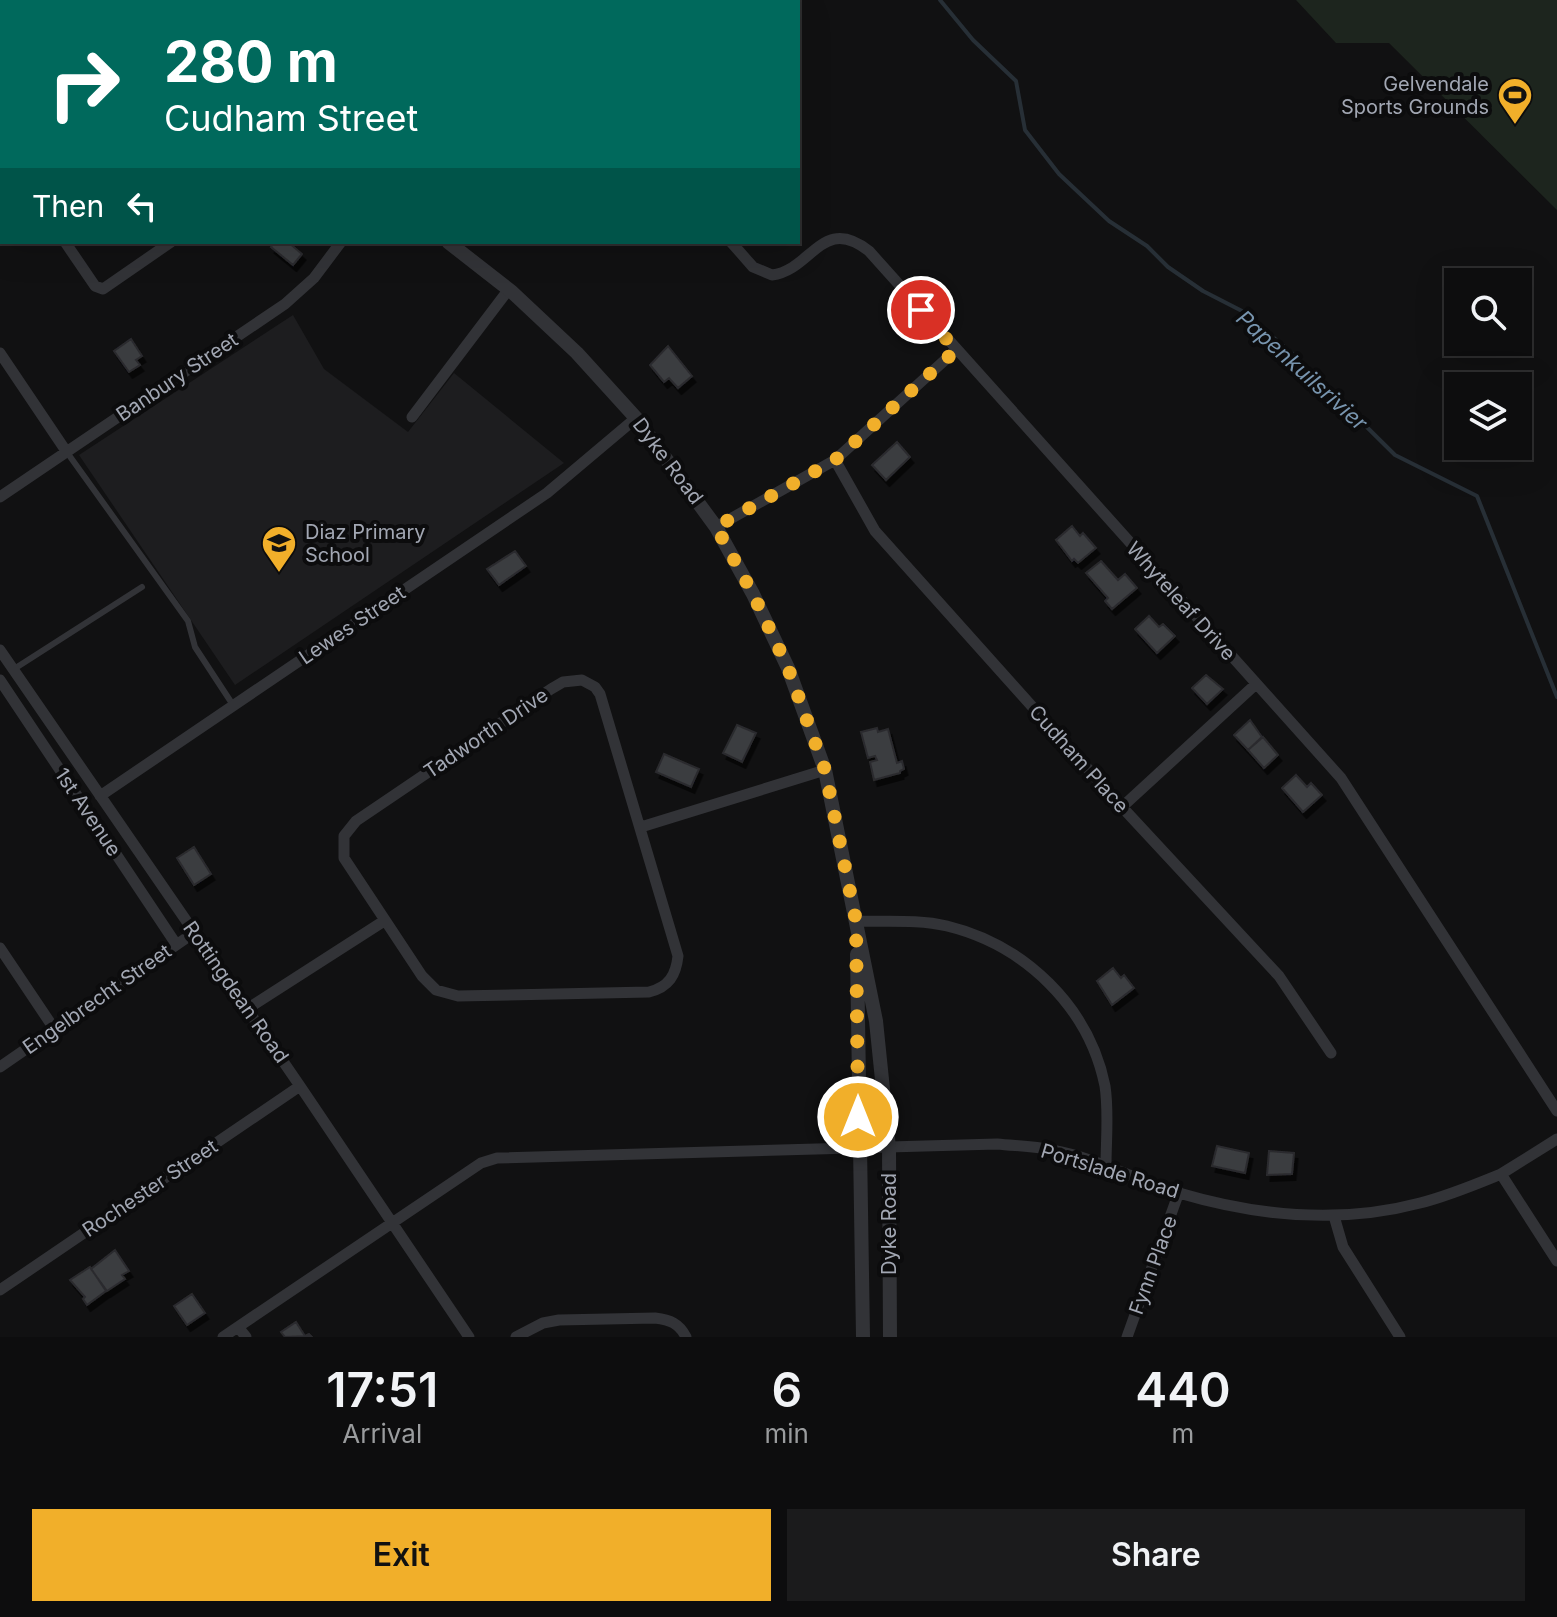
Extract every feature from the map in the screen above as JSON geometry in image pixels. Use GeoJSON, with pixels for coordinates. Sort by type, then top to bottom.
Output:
{"type":"FeatureCollection","features":[{"type":"Feature","properties":{"kind":"street","name":"Whyteleaf Drive"},"geometry":{"type":"LineString","coordinates":[[733,244],[753,267],[772,275],[786,270],[828,240],[847,238],[869,251],[1341,778],[1557,1111]]}},
{"type":"Feature","properties":{"kind":"street"},"geometry":{"type":"LineString","coordinates":[[66,244],[95,286],[103,289],[168,244]]}},
{"type":"Feature","properties":{"kind":"street","name":"Banbury Street"},"geometry":{"type":"LineString","coordinates":[[0,497],[285,304],[314,278],[340,244]]}},
{"type":"Feature","properties":{"kind":"street","name":"Dyke Road"},"geometry":{"type":"LineString","coordinates":[[451,244],[509,289],[577,353],[636,418],[716,527],[753,594],[788,668],[825,770],[876,1021],[889,1148],[890,1337]]}},
{"type":"Feature","properties":{"kind":"street"},"geometry":{"type":"LineString","coordinates":[[412,417],[509,289]]}},
{"type":"Feature","properties":{"kind":"street"},"geometry":{"type":"LineString","coordinates":[[716,527],[835,460],[956,350]]}},
{"type":"Feature","properties":{"kind":"street"},"geometry":{"type":"LineString","coordinates":[[0,353],[66,451]]}},
{"type":"Feature","properties":{"kind":"street","name":"Lewes Street"},"geometry":{"type":"LineString","coordinates":[[100,796],[547,493],[636,418]]}},
{"type":"Feature","properties":{"kind":"street","name":"Cudham Place"},"geometry":{"type":"LineString","coordinates":[[835,460],[875,531],[1122,807],[1279,976],[1331,1053]]}},
{"type":"Feature","properties":{"kind":"street","name":"Rottingdean Road"},"geometry":{"type":"LineString","coordinates":[[5,660],[195,932],[469,1337]]}},
{"type":"Feature","properties":{"kind":"street","name":"1st Avenue"},"geometry":{"type":"LineString","coordinates":[[0,680],[176,944]]}},
{"type":"Feature","properties":{"kind":"street","name":"Tadworth Drive"},"geometry":{"type":"LineString","coordinates":[[563,682],[588,682],[600,694],[641,827],[678,956],[673,977],[656,990],[445,994],[422,976],[384,921],[344,858],[343,845],[348,829],[563,682]]}},
{"type":"Feature","properties":{"kind":"street"},"geometry":{"type":"LineString","coordinates":[[1122,807],[1256,684]]}},
{"type":"Feature","properties":{"kind":"street"},"geometry":{"type":"LineString","coordinates":[[641,827],[825,770]]}},
{"type":"Feature","properties":{"kind":"street"},"geometry":{"type":"LineString","coordinates":[[247,1009],[384,921]]}},
{"type":"Feature","properties":{"kind":"street"},"geometry":{"type":"LineString","coordinates":[[856,921],[930,923],[964,931],[1008,951],[1052,985],[1082,1024],[1102,1074],[1106,1166]]}},
{"type":"Feature","properties":{"kind":"street","name":"Dyke Road"},"geometry":{"type":"LineString","coordinates":[[856,921],[863,1337]]}},
{"type":"Feature","properties":{"kind":"street","name":"Engelbrecht Street"},"geometry":{"type":"LineString","coordinates":[[0,1067],[195,932]]}},
{"type":"Feature","properties":{"kind":"street"},"geometry":{"type":"LineString","coordinates":[[0,948],[55,1030]]}},
{"type":"Feature","properties":{"kind":"street","name":"Rochester Street"},"geometry":{"type":"LineString","coordinates":[[0,1290],[300,1086]]}},
{"type":"Feature","properties":{"kind":"street"},"geometry":{"type":"LineString","coordinates":[[1557,1139],[1501,1174],[1557,1261]]}},
{"type":"Feature","properties":{"kind":"street","name":"Portslade Road"},"geometry":{"type":"LineString","coordinates":[[223,1337],[242,1332],[481,1163],[497,1158],[1012,1145],[1053,1150],[1179,1192],[1279,1214],[1334,1216],[1417,1204],[1501,1174]]}},
{"type":"Feature","properties":{"kind":"street","name":"Fynn Place"},"geometry":{"type":"LineString","coordinates":[[1127,1337],[1179,1192]]}},
{"type":"Feature","properties":{"kind":"street"},"geometry":{"type":"LineString","coordinates":[[1334,1216],[1343,1247],[1400,1337]]}},
{"type":"Feature","properties":{"kind":"street"},"geometry":{"type":"LineString","coordinates":[[516,1337],[529,1329],[559,1320],[655,1318],[668,1319],[686,1337]]}},
{"type":"Feature","properties":{"kind":"lane"},"geometry":{"type":"LineString","coordinates":[[66,451],[188,621],[195,647],[233,705]]}},
{"type":"Feature","properties":{"kind":"lane"},"geometry":{"type":"LineString","coordinates":[[5,660],[142,587]]}},
{"type":"Feature","properties":{"kind":"shaded area","name":"Gelvendale Sports Grounds"},"geometry":{"type":"Polygon","coordinates":[[[1296,0],[1557,0],[1557,210],[1389,43],[1336,43],[1296,0]]]}},
{"type":"Feature","properties":{"kind":"shaded area","name":"Diaz Primary School"},"geometry":{"type":"Polygon","coordinates":[[[293,315],[324,369],[408,432],[454,373],[564,463],[235,685],[79,455],[293,315]]]}},
{"type":"Feature","properties":{"kind":"building"},"geometry":{"type":"Polygon","coordinates":[[[273,244],[290,244],[302,254],[293,265],[271,247],[273,244]]]}},
{"type":"Feature","properties":{"kind":"building"},"geometry":{"type":"Polygon","coordinates":[[[131,339],[142,356],[136,360],[140,365],[129,372],[114,351],[131,339]]]}},
{"type":"Feature","properties":{"kind":"building"},"geometry":{"type":"Polygon","coordinates":[[[668,346],[692,376],[678,388],[669,378],[664,382],[650,365],[668,346]]]}},
{"type":"Feature","properties":{"kind":"building"},"geometry":{"type":"Polygon","coordinates":[[[897,442],[910,457],[886,480],[872,465],[897,442]]]}},
{"type":"Feature","properties":{"kind":"building"},"geometry":{"type":"Polygon","coordinates":[[[1072,526],[1096,548],[1078,563],[1074,559],[1072,561],[1056,540],[1072,526]]]}},
{"type":"Feature","properties":{"kind":"building"},"geometry":{"type":"Polygon","coordinates":[[[515,551],[526,566],[499,585],[487,569],[515,551]]]}},
{"type":"Feature","properties":{"kind":"building"},"geometry":{"type":"Polygon","coordinates":[[[1101,561],[1118,580],[1125,574],[1137,588],[1112,609],[1105,601],[1108,598],[1086,573],[1101,561]]]}},
{"type":"Feature","properties":{"kind":"building"},"geometry":{"type":"Polygon","coordinates":[[[1149,616],[1159,627],[1163,624],[1175,636],[1157,653],[1135,629],[1149,616]]]}},
{"type":"Feature","properties":{"kind":"building"},"geometry":{"type":"Polygon","coordinates":[[[1206,675],[1223,689],[1207,704],[1192,688],[1206,675]]]}},
{"type":"Feature","properties":{"kind":"building"},"geometry":{"type":"Polygon","coordinates":[[[1250,720],[1262,737],[1248,750],[1234,735],[1250,720]]]}},
{"type":"Feature","properties":{"kind":"building"},"geometry":{"type":"Polygon","coordinates":[[[737,725],[756,733],[742,762],[723,753],[737,725]]]}},
{"type":"Feature","properties":{"kind":"building"},"geometry":{"type":"Polygon","coordinates":[[[877,728],[878,732],[888,729],[897,763],[902,761],[904,769],[874,780],[870,762],[877,760],[875,756],[868,758],[861,732],[877,728]]]}},
{"type":"Feature","properties":{"kind":"building"},"geometry":{"type":"Polygon","coordinates":[[[1263,737],[1278,755],[1264,768],[1248,750],[1263,737]]]}},
{"type":"Feature","properties":{"kind":"building"},"geometry":{"type":"Polygon","coordinates":[[[664,754],[699,769],[691,787],[656,772],[664,754]]]}},
{"type":"Feature","properties":{"kind":"building"},"geometry":{"type":"Polygon","coordinates":[[[1296,775],[1307,787],[1311,783],[1322,795],[1303,812],[1282,788],[1296,775]]]}},
{"type":"Feature","properties":{"kind":"building"},"geometry":{"type":"Polygon","coordinates":[[[194,847],[211,874],[194,885],[177,858],[194,847]]]}},
{"type":"Feature","properties":{"kind":"building"},"geometry":{"type":"Polygon","coordinates":[[[1113,968],[1121,978],[1124,975],[1134,988],[1112,1005],[1097,981],[1113,968]]]}},
{"type":"Feature","properties":{"kind":"building"},"geometry":{"type":"Polygon","coordinates":[[[1217,1146],[1249,1153],[1245,1173],[1212,1166],[1217,1146]]]}},
{"type":"Feature","properties":{"kind":"building"},"geometry":{"type":"Polygon","coordinates":[[[1269,1151],[1294,1153],[1292,1174],[1267,1175],[1269,1151]]]}},
{"type":"Feature","properties":{"kind":"building"},"geometry":{"type":"Polygon","coordinates":[[[115,1250],[129,1271],[122,1275],[125,1279],[107,1291],[91,1269],[115,1250]]]}},
{"type":"Feature","properties":{"kind":"building"},"geometry":{"type":"Polygon","coordinates":[[[90,1267],[106,1291],[87,1305],[83,1299],[85,1297],[70,1280],[90,1267]]]}},
{"type":"Feature","properties":{"kind":"building"},"geometry":{"type":"Polygon","coordinates":[[[192,1294],[205,1313],[187,1325],[174,1306],[192,1294]]]}},
{"type":"Feature","properties":{"kind":"building"},"geometry":{"type":"Polygon","coordinates":[[[296,1322],[305,1336],[311,1336],[285,1337],[281,1332],[296,1322]]]}},
{"type":"Feature","properties":{"kind":"waterway","name":"Papenkuilsrivier"},"geometry":{"type":"LineString","coordinates":[[940,0],[973,40],[1016,81],[1025,130],[1059,174],[1109,221],[1147,246],[1168,267],[1203,291],[1242,311],[1293,354],[1395,455],[1477,496],[1557,697]]}},
{"type":"Feature","properties":{"kind":"place","name":"Gelvendale Sports Grounds"},"geometry":{"type":"Point","coordinates":[1515,126]}},
{"type":"Feature","properties":{"kind":"place","name":"Diaz Primary School"},"geometry":{"type":"Point","coordinates":[279,574]}},
{"type":"Feature","properties":{"kind":"route"},"geometry":{"type":"LineString","coordinates":[[858,1117],[856,921],[825,770],[788,668],[753,594],[716,527],[835,460],[956,350],[921,310]]}}]}
